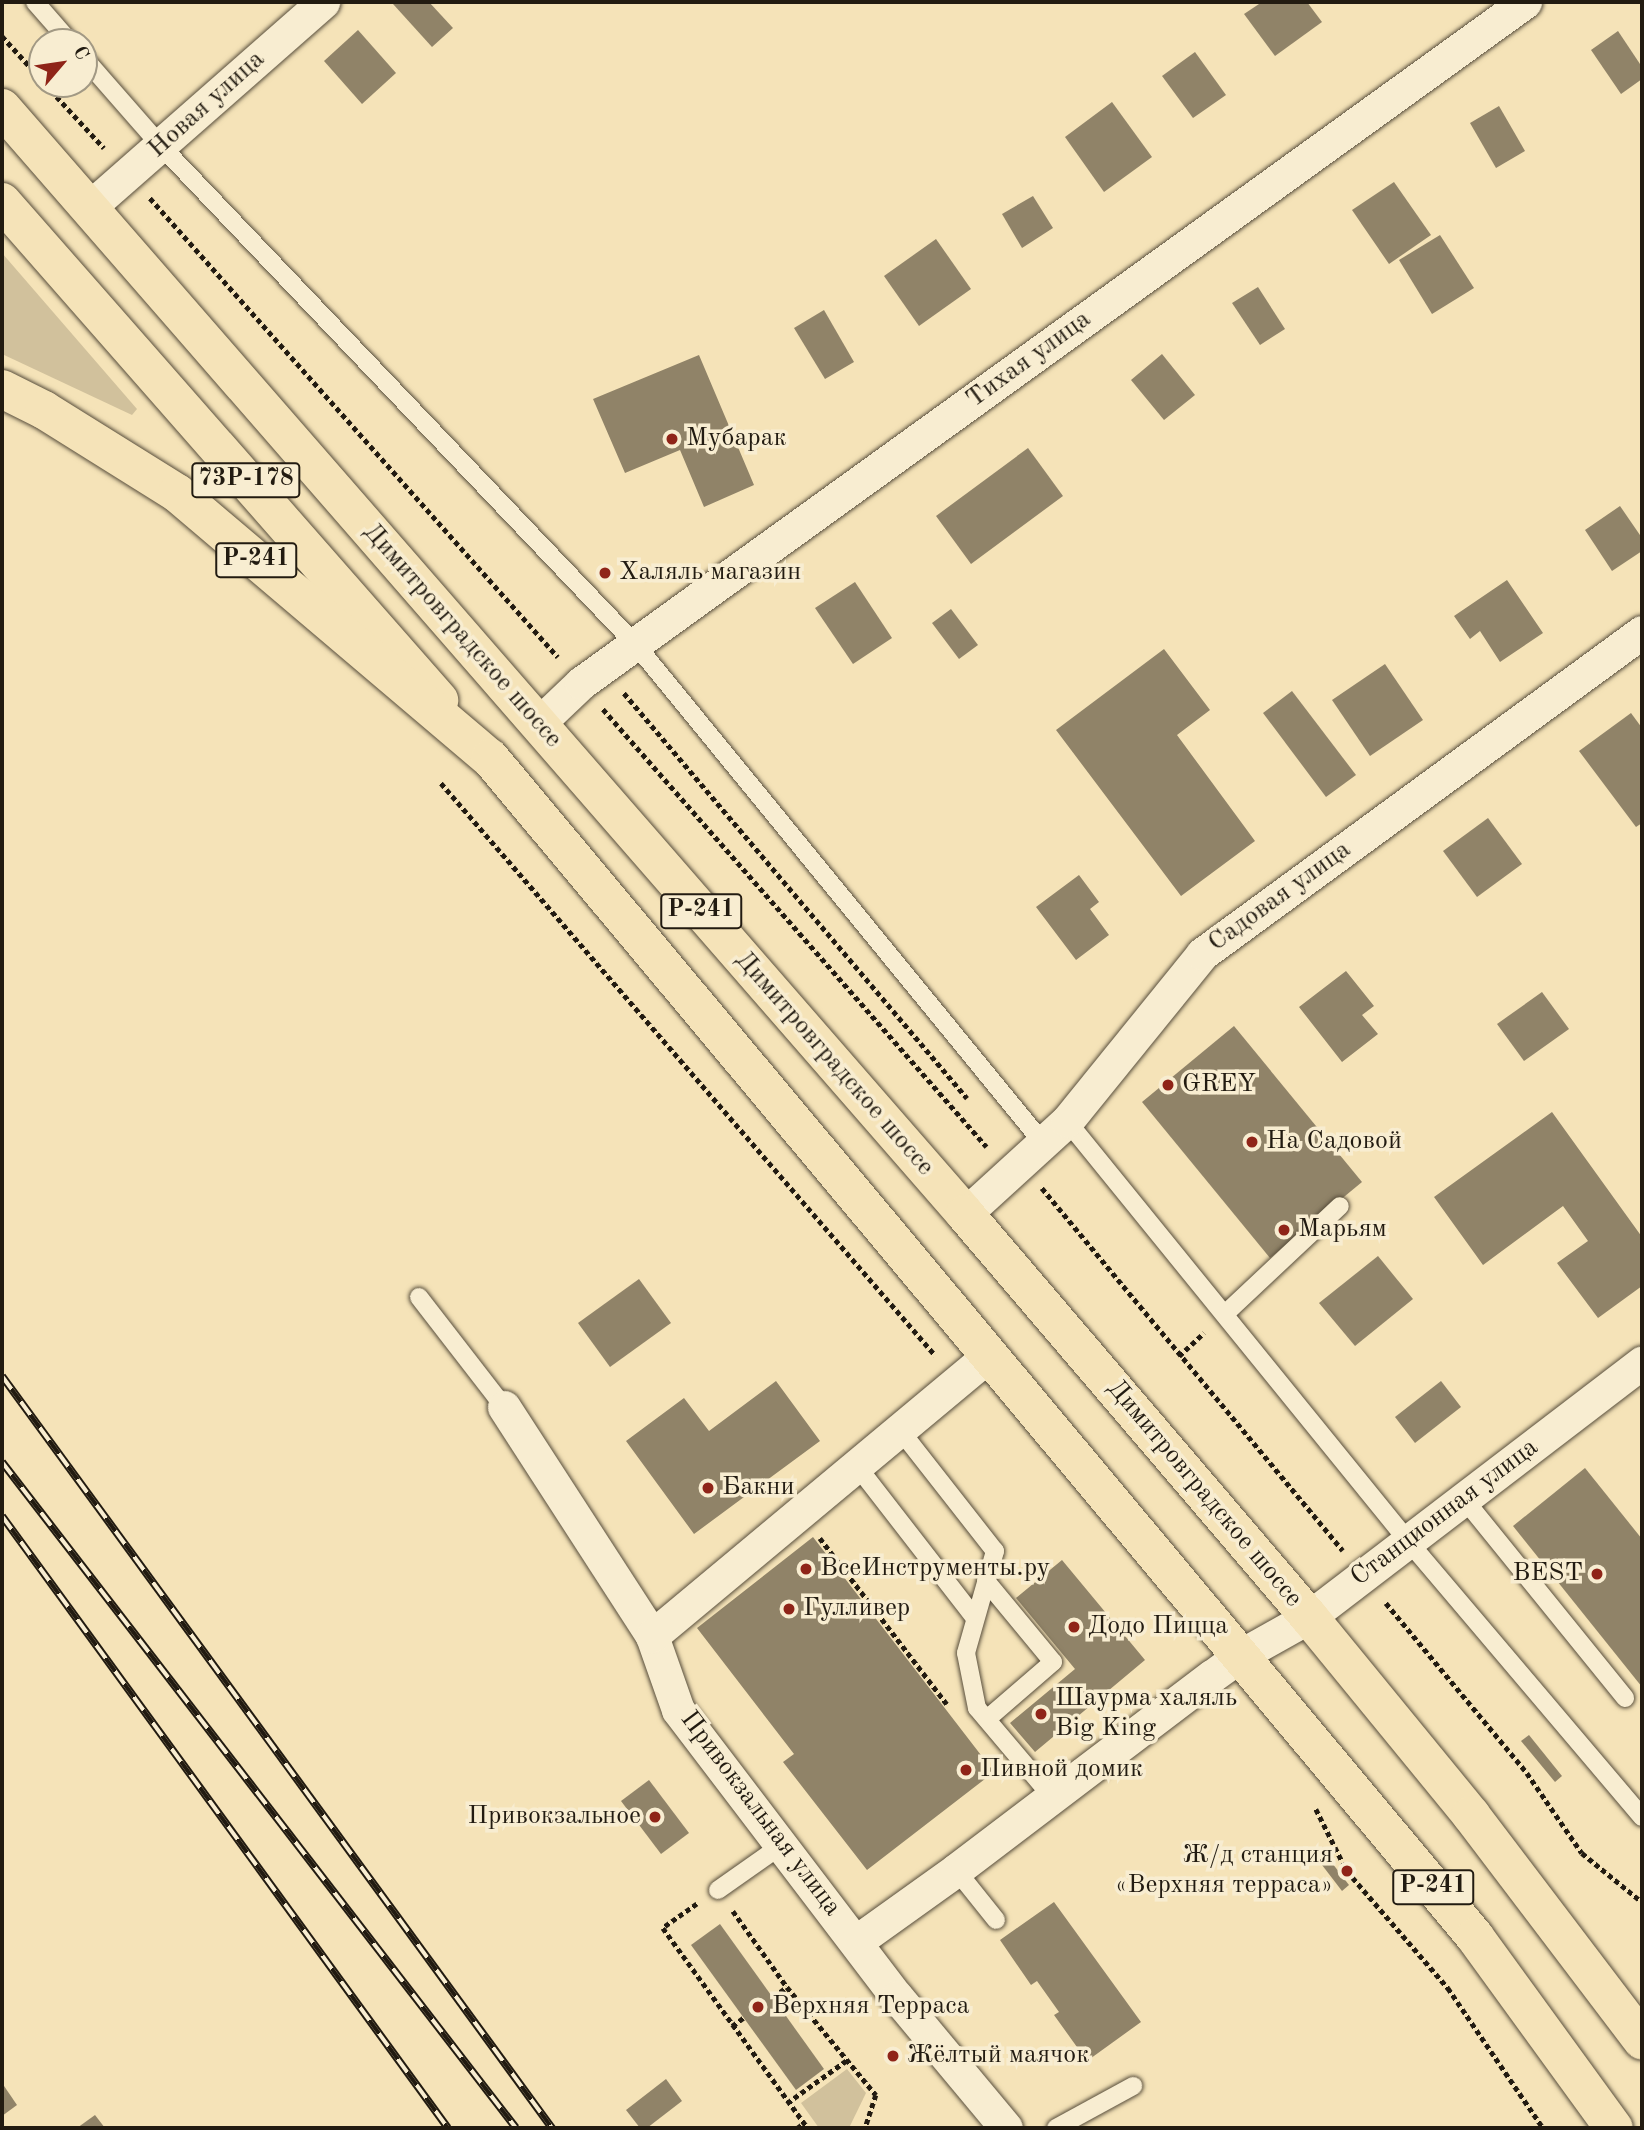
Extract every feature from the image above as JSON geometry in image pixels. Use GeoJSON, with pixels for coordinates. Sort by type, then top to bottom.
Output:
{"type":"FeatureCollection","features":[{"type":"Feature","properties":{"kind":"main road","name":"Димитровградское шоссе"},"geometry":{"type":"LineString","coordinates":[[2,108],[91,206],[965,1214],[1309,1618],[1471,1815],[1642,2040]]}},
{"type":"Feature","properties":{"kind":"main road","name":"73Р-178"},"geometry":{"type":"LineString","coordinates":[[2,202],[490,758]]}},
{"type":"Feature","properties":{"kind":"main road","name":"Р-241"},"geometry":{"type":"LineString","coordinates":[[2,389],[44,410],[177,493],[490,758],[1475,1937],[1614,2128]]}},
{"type":"Feature","properties":{"kind":"street","name":"Новая улица"},"geometry":{"type":"LineString","coordinates":[[91,206],[323,2]]}},
{"type":"Feature","properties":{"kind":"street","name":"Тихая улица"},"geometry":{"type":"LineString","coordinates":[[538,724],[581,683],[1525,2]]}},
{"type":"Feature","properties":{"kind":"street","name":"Садовая улица"},"geometry":{"type":"LineString","coordinates":[[965,1214],[1067,1121],[1202,954],[1642,632]]}},
{"type":"Feature","properties":{"kind":"street"},"geometry":{"type":"LineString","coordinates":[[652,1636],[989,1355]]}},
{"type":"Feature","properties":{"kind":"street","name":"Станционная улица"},"geometry":{"type":"LineString","coordinates":[[857,1941],[1053,1798],[1241,1655],[1309,1618],[1642,1362]]}},
{"type":"Feature","properties":{"kind":"street","name":"Привокзальная улица"},"geometry":{"type":"LineString","coordinates":[[504,1407],[652,1636],[678,1710],[857,1941],[897,1997],[1006,2128]]}},
{"type":"Feature","properties":{"kind":"lane"},"geometry":{"type":"LineString","coordinates":[[35,2],[58,28]]}},
{"type":"Feature","properties":{"kind":"lane"},"geometry":{"type":"LineString","coordinates":[[98,74],[162,146],[636,645],[1043,1143]]}},
{"type":"Feature","properties":{"kind":"lane"},"geometry":{"type":"LineString","coordinates":[[1067,1121],[1226,1313],[1408,1541],[1642,1817]]}},
{"type":"Feature","properties":{"kind":"lane"},"geometry":{"type":"LineString","coordinates":[[1226,1313],[1340,1206]]}},
{"type":"Feature","properties":{"kind":"lane"},"geometry":{"type":"LineString","coordinates":[[419,1297],[504,1407]]}},
{"type":"Feature","properties":{"kind":"lane"},"geometry":{"type":"LineString","coordinates":[[900,1430],[995,1551],[966,1653],[977,1708],[1053,1798]]}},
{"type":"Feature","properties":{"kind":"lane"},"geometry":{"type":"LineString","coordinates":[[857,1466],[975,1618]]}},
{"type":"Feature","properties":{"kind":"lane"},"geometry":{"type":"LineString","coordinates":[[1464,1499],[1625,1698]]}},
{"type":"Feature","properties":{"kind":"lane"},"geometry":{"type":"LineString","coordinates":[[986,1581],[1053,1662],[987,1719]]}},
{"type":"Feature","properties":{"kind":"lane"},"geometry":{"type":"LineString","coordinates":[[718,1890],[782,1846]]}},
{"type":"Feature","properties":{"kind":"lane"},"geometry":{"type":"LineString","coordinates":[[956,1870],[996,1920]]}},
{"type":"Feature","properties":{"kind":"lane"},"geometry":{"type":"LineString","coordinates":[[1056,2128],[1133,2086]]}},
{"type":"Feature","properties":{"kind":"path"},"geometry":{"type":"LineString","coordinates":[[2,36],[28,64]]}},
{"type":"Feature","properties":{"kind":"path"},"geometry":{"type":"LineString","coordinates":[[59,98],[581,683],[1010,1173]]}},
{"type":"Feature","properties":{"kind":"path"},"geometry":{"type":"LineString","coordinates":[[442,783],[958,1382]]}},
{"type":"Feature","properties":{"kind":"path"},"geometry":{"type":"LineString","coordinates":[[800,1513],[952,1710]]}},
{"type":"Feature","properties":{"kind":"path"},"geometry":{"type":"LineString","coordinates":[[1464,1700],[1527,1773],[1583,1853],[1642,1902]]}},
{"type":"Feature","properties":{"kind":"path"},"geometry":{"type":"LineString","coordinates":[[1308,1798],[1347,1871],[1448,1988],[1543,2128]]}},
{"type":"Feature","properties":{"kind":"path"},"geometry":{"type":"LineString","coordinates":[[808,2128],[787,2103],[663,1928],[718,1890],[787,1987],[876,2095],[865,2128]]}},
{"type":"Feature","properties":{"kind":"path"},"geometry":{"type":"LineString","coordinates":[[773,1997],[787,1987]]}},
{"type":"Feature","properties":{"kind":"path"},"geometry":{"type":"LineString","coordinates":[[732,2026],[743,2018]]}},
{"type":"Feature","properties":{"kind":"path"},"geometry":{"type":"LineString","coordinates":[[787,2103],[847,2060]]}},
{"type":"Feature","properties":{"kind":"path"},"geometry":{"type":"LineString","coordinates":[[797,2128],[804,2123]]}},
{"type":"Feature","properties":{"kind":"shaded area"},"geometry":{"type":"Polygon","coordinates":[[[2,253],[137,409],[132,415],[2,354],[2,253]]]}},
{"type":"Feature","properties":{"kind":"shaded area"},"geometry":{"type":"Polygon","coordinates":[[[847,2069],[866,2093],[849,2128],[819,2128],[801,2103],[847,2069]]]}},
{"type":"Feature","properties":{"kind":"building"},"geometry":{"type":"Polygon","coordinates":[[[429,2],[453,28],[432,47],[393,4],[429,2]]]}},
{"type":"Feature","properties":{"kind":"building"},"geometry":{"type":"Polygon","coordinates":[[[1262,2],[1307,2],[1322,22],[1275,56],[1244,14],[1262,2]]]}},
{"type":"Feature","properties":{"kind":"building"},"geometry":{"type":"Polygon","coordinates":[[[358,30],[396,73],[362,104],[324,61],[358,30]]]}},
{"type":"Feature","properties":{"kind":"building"},"geometry":{"type":"Polygon","coordinates":[[[1618,31],[1642,67],[1642,79],[1621,94],[1591,50],[1618,31]]]}},
{"type":"Feature","properties":{"kind":"building"},"geometry":{"type":"Polygon","coordinates":[[[1195,52],[1226,95],[1193,118],[1162,76],[1195,52]]]}},
{"type":"Feature","properties":{"kind":"building"},"geometry":{"type":"Polygon","coordinates":[[[1112,102],[1152,157],[1104,192],[1065,137],[1112,102]]]}},
{"type":"Feature","properties":{"kind":"building"},"geometry":{"type":"Polygon","coordinates":[[[1499,106],[1525,151],[1496,168],[1470,123],[1499,106]]]}},
{"type":"Feature","properties":{"kind":"building"},"geometry":{"type":"Polygon","coordinates":[[[1394,182],[1431,235],[1389,264],[1352,210],[1394,182]]]}},
{"type":"Feature","properties":{"kind":"building"},"geometry":{"type":"Polygon","coordinates":[[[1033,196],[1053,228],[1022,248],[1002,214],[1033,196]]]}},
{"type":"Feature","properties":{"kind":"building"},"geometry":{"type":"Polygon","coordinates":[[[1440,235],[1474,288],[1432,314],[1399,260],[1440,235]]]}},
{"type":"Feature","properties":{"kind":"building"},"geometry":{"type":"Polygon","coordinates":[[[936,239],[971,289],[919,326],[884,276],[936,239]]]}},
{"type":"Feature","properties":{"kind":"building"},"geometry":{"type":"Polygon","coordinates":[[[1258,287],[1285,329],[1260,345],[1232,303],[1258,287]]]}},
{"type":"Feature","properties":{"kind":"building"},"geometry":{"type":"Polygon","coordinates":[[[824,310],[854,362],[825,379],[794,328],[824,310]]]}},
{"type":"Feature","properties":{"kind":"building"},"geometry":{"type":"Polygon","coordinates":[[[1162,354],[1195,395],[1164,420],[1131,380],[1162,354]]]}},
{"type":"Feature","properties":{"kind":"building","name":"Мубарак"},"geometry":{"type":"Polygon","coordinates":[[[699,355],[754,485],[704,507],[680,450],[625,473],[593,399],[699,355]]]}},
{"type":"Feature","properties":{"kind":"building"},"geometry":{"type":"Polygon","coordinates":[[[1028,448],[1063,496],[971,564],[936,516],[1028,448]]]}},
{"type":"Feature","properties":{"kind":"building"},"geometry":{"type":"Polygon","coordinates":[[[1620,506],[1642,538],[1642,551],[1612,571],[1585,530],[1620,506]]]}},
{"type":"Feature","properties":{"kind":"building"},"geometry":{"type":"Polygon","coordinates":[[[1507,580],[1543,633],[1500,662],[1480,631],[1470,639],[1454,616],[1507,580]]]}},
{"type":"Feature","properties":{"kind":"building"},"geometry":{"type":"Polygon","coordinates":[[[855,582],[892,638],[853,664],[815,608],[855,582]]]}},
{"type":"Feature","properties":{"kind":"building"},"geometry":{"type":"Polygon","coordinates":[[[951,609],[978,645],[959,659],[932,623],[951,609]]]}},
{"type":"Feature","properties":{"kind":"building"},"geometry":{"type":"Polygon","coordinates":[[[1164,649],[1210,710],[1177,735],[1255,841],[1181,896],[1056,730],[1164,649]]]}},
{"type":"Feature","properties":{"kind":"building"},"geometry":{"type":"Polygon","coordinates":[[[1385,664],[1423,720],[1370,756],[1332,700],[1385,664]]]}},
{"type":"Feature","properties":{"kind":"building"},"geometry":{"type":"Polygon","coordinates":[[[1292,691],[1356,775],[1326,797],[1263,713],[1292,691]]]}},
{"type":"Feature","properties":{"kind":"building"},"geometry":{"type":"Polygon","coordinates":[[[1631,713],[1642,728],[1642,823],[1636,827],[1579,751],[1631,713]]]}},
{"type":"Feature","properties":{"kind":"building"},"geometry":{"type":"Polygon","coordinates":[[[1488,818],[1522,864],[1477,897],[1443,851],[1488,818]]]}},
{"type":"Feature","properties":{"kind":"building"},"geometry":{"type":"Polygon","coordinates":[[[1079,875],[1099,902],[1090,909],[1109,935],[1076,960],[1036,907],[1079,875]]]}},
{"type":"Feature","properties":{"kind":"building"},"geometry":{"type":"Polygon","coordinates":[[[1346,971],[1374,1006],[1362,1015],[1378,1034],[1342,1062],[1299,1007],[1346,971]]]}},
{"type":"Feature","properties":{"kind":"building"},"geometry":{"type":"Polygon","coordinates":[[[1542,992],[1569,1029],[1524,1061],[1497,1024],[1542,992]]]}},
{"type":"Feature","properties":{"kind":"building","name":"На Садовой"},"geometry":{"type":"Polygon","coordinates":[[[1234,1026],[1362,1182],[1270,1258],[1142,1102],[1234,1026]]]}},
{"type":"Feature","properties":{"kind":"building"},"geometry":{"type":"Polygon","coordinates":[[[1552,1112],[1642,1237],[1642,1286],[1598,1318],[1557,1263],[1588,1241],[1563,1206],[1483,1265],[1434,1197],[1552,1112]]]}},
{"type":"Feature","properties":{"kind":"building"},"geometry":{"type":"Polygon","coordinates":[[[1378,1256],[1413,1299],[1355,1346],[1319,1303],[1378,1256]]]}},
{"type":"Feature","properties":{"kind":"building"},"geometry":{"type":"Polygon","coordinates":[[[639,1279],[671,1323],[610,1367],[578,1323],[639,1279]]]}},
{"type":"Feature","properties":{"kind":"building","name":"Бакни"},"geometry":{"type":"Polygon","coordinates":[[[776,1381],[820,1441],[694,1534],[626,1441],[684,1398],[709,1431],[776,1381]]]}},
{"type":"Feature","properties":{"kind":"building"},"geometry":{"type":"Polygon","coordinates":[[[1441,1381],[1461,1407],[1415,1443],[1395,1417],[1441,1381]]]}},
{"type":"Feature","properties":{"kind":"building","name":"BEST"},"geometry":{"type":"Polygon","coordinates":[[[1585,1468],[1642,1539],[1642,1687],[1513,1526],[1585,1468]]]}},
{"type":"Feature","properties":{"kind":"building"},"geometry":{"type":"Polygon","coordinates":[[[813,1537],[994,1772],[867,1870],[783,1762],[794,1754],[697,1628],[813,1537]]]}},
{"type":"Feature","properties":{"kind":"building"},"geometry":{"type":"Polygon","coordinates":[[[1062,1560],[1145,1660],[1035,1752],[1010,1723],[1075,1669],[1016,1598],[1062,1560]]]}},
{"type":"Feature","properties":{"kind":"building"},"geometry":{"type":"Polygon","coordinates":[[[1529,1735],[1562,1776],[1555,1782],[1521,1741],[1529,1735]]]}},
{"type":"Feature","properties":{"kind":"building","name":"Привокзальное"},"geometry":{"type":"Polygon","coordinates":[[[649,1780],[689,1833],[661,1854],[621,1801],[649,1780]]]}},
{"type":"Feature","properties":{"kind":"building"},"geometry":{"type":"Polygon","coordinates":[[[1329,1859],[1349,1885],[1342,1891],[1322,1865],[1329,1859]]]}},
{"type":"Feature","properties":{"kind":"building"},"geometry":{"type":"Polygon","coordinates":[[[1054,1902],[1141,2022],[1087,2061],[1054,2015],[1059,2012],[1037,1981],[1031,1985],[1000,1940],[1054,1902]]]}},
{"type":"Feature","properties":{"kind":"building","name":"Верхняя Терраса"},"geometry":{"type":"Polygon","coordinates":[[[720,1924],[824,2069],[796,2090],[691,1945],[720,1924]]]}},
{"type":"Feature","properties":{"kind":"building"},"geometry":{"type":"Polygon","coordinates":[[[666,2079],[682,2101],[647,2128],[640,2128],[626,2110],[666,2079]]]}},
{"type":"Feature","properties":{"kind":"building"},"geometry":{"type":"Polygon","coordinates":[[[2,2083],[17,2105],[2,2116],[2,2083]]]}},
{"type":"Feature","properties":{"kind":"building"},"geometry":{"type":"Polygon","coordinates":[[[95,2115],[105,2128],[77,2128],[95,2115]]]}},
{"type":"Feature","properties":{"kind":"railway"},"geometry":{"type":"LineString","coordinates":[[2,1376],[552,2128]]}},
{"type":"Feature","properties":{"kind":"railway"},"geometry":{"type":"LineString","coordinates":[[2,1462],[516,2128]]}},
{"type":"Feature","properties":{"kind":"railway"},"geometry":{"type":"LineString","coordinates":[[2,1516],[448,2128]]}},
{"type":"Feature","properties":{"kind":"place","name":"Мубарак"},"geometry":{"type":"Point","coordinates":[672,439]}},
{"type":"Feature","properties":{"kind":"place","name":"Халяль магазин"},"geometry":{"type":"Point","coordinates":[605,573]}},
{"type":"Feature","properties":{"kind":"place","name":"GREY"},"geometry":{"type":"Point","coordinates":[1168,1085]}},
{"type":"Feature","properties":{"kind":"place","name":"На Садовой"},"geometry":{"type":"Point","coordinates":[1252,1142]}},
{"type":"Feature","properties":{"kind":"place","name":"Марьям"},"geometry":{"type":"Point","coordinates":[1284,1230]}},
{"type":"Feature","properties":{"kind":"place","name":"Бакни"},"geometry":{"type":"Point","coordinates":[708,1488]}},
{"type":"Feature","properties":{"kind":"place","name":"ВсеИнструменты.ру"},"geometry":{"type":"Point","coordinates":[806,1569]}},
{"type":"Feature","properties":{"kind":"place","name":"BEST"},"geometry":{"type":"Point","coordinates":[1597,1574]}},
{"type":"Feature","properties":{"kind":"place","name":"Гулливер"},"geometry":{"type":"Point","coordinates":[789,1609]}},
{"type":"Feature","properties":{"kind":"place","name":"Додо Пицца"},"geometry":{"type":"Point","coordinates":[1074,1627]}},
{"type":"Feature","properties":{"kind":"place","name":"Шаурма халяль Big King"},"geometry":{"type":"Point","coordinates":[1041,1714]}},
{"type":"Feature","properties":{"kind":"place","name":"Пивной домик"},"geometry":{"type":"Point","coordinates":[966,1770]}},
{"type":"Feature","properties":{"kind":"place","name":"Привокзальное"},"geometry":{"type":"Point","coordinates":[655,1817]}},
{"type":"Feature","properties":{"kind":"place","name":"Ж/д станция «Верхняя терраса»"},"geometry":{"type":"Point","coordinates":[1347,1871]}},
{"type":"Feature","properties":{"kind":"place","name":"Верхняя Терраса"},"geometry":{"type":"Point","coordinates":[758,2007]}},
{"type":"Feature","properties":{"kind":"place","name":"Жёлтый маячок"},"geometry":{"type":"Point","coordinates":[893,2056]}}]}
